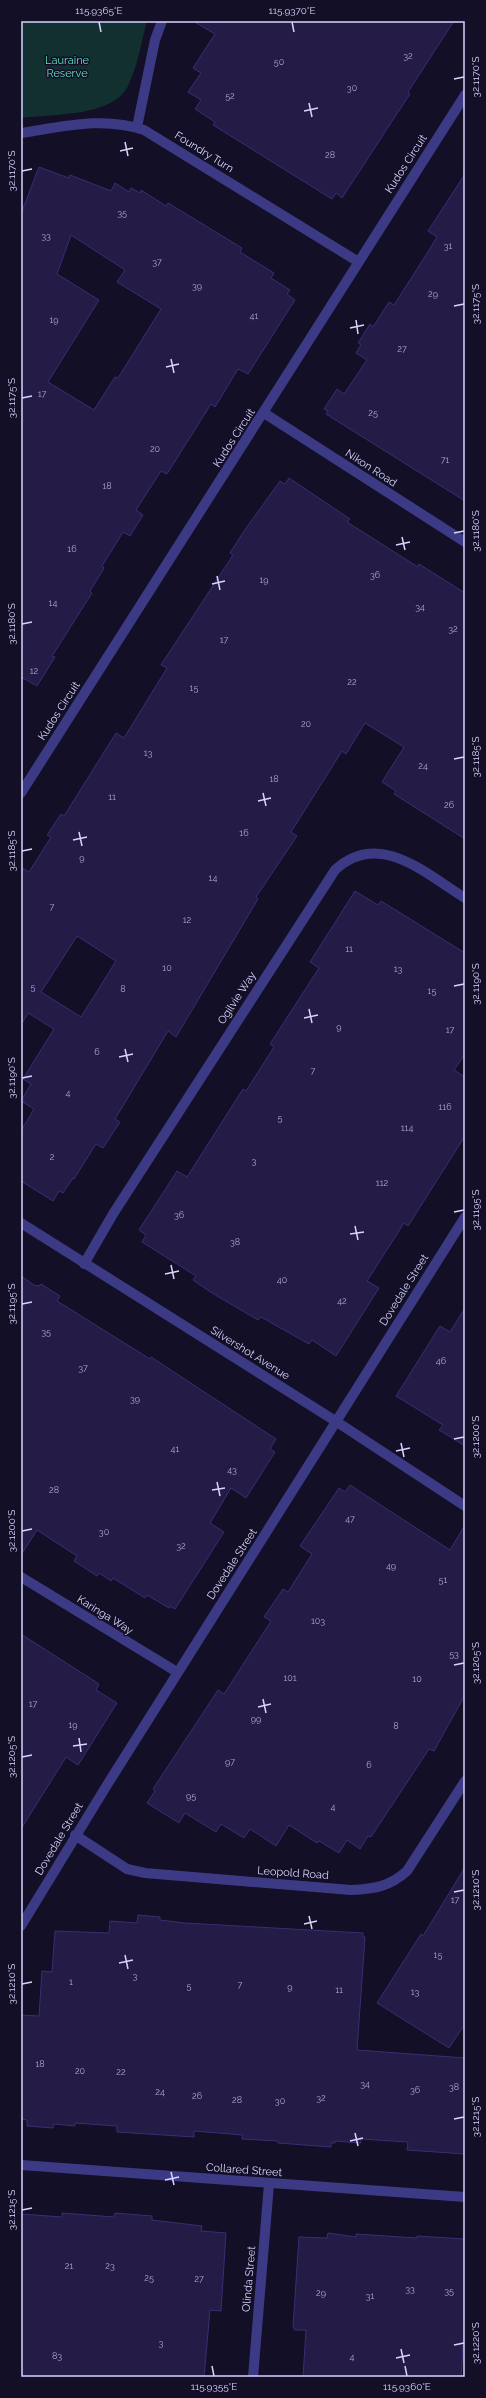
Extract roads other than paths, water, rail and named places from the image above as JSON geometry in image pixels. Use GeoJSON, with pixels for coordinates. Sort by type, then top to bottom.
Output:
{"type":"FeatureCollection","features":[{"type":"Feature","properties":{"kind":"street"},"geometry":{"type":"LineString","coordinates":[[137,127],[155,40],[162,21]]}},
{"type":"Feature","properties":{"kind":"street","name":"Kudos Circuit"},"geometry":{"type":"LineString","coordinates":[[21,793],[264,414],[357,261],[465,95]]}},
{"type":"Feature","properties":{"kind":"street","name":"Foundry Turn"},"geometry":{"type":"LineString","coordinates":[[21,133],[84,124],[115,122],[137,127],[164,141],[357,261]]}},
{"type":"Feature","properties":{"kind":"street","name":"Nikon Road"},"geometry":{"type":"LineString","coordinates":[[264,414],[465,542]]}},
{"type":"Feature","properties":{"kind":"street","name":"Ogilvie Way"},"geometry":{"type":"LineString","coordinates":[[84,1264],[113,1214],[335,870],[351,859],[365,855],[387,853],[404,860],[465,898]]}},
{"type":"Feature","properties":{"kind":"street","name":"Dovedale Street"},"geometry":{"type":"LineString","coordinates":[[21,1926],[75,1835],[177,1672],[337,1422],[465,1217]]}},
{"type":"Feature","properties":{"kind":"street","name":"Silvershot Avenue"},"geometry":{"type":"LineString","coordinates":[[21,1223],[337,1422],[465,1506]]}},
{"type":"Feature","properties":{"kind":"street","name":"Karinga Way"},"geometry":{"type":"LineString","coordinates":[[21,1577],[177,1672]]}},
{"type":"Feature","properties":{"kind":"street","name":"Leopold Road"},"geometry":{"type":"LineString","coordinates":[[75,1835],[127,1869],[145,1874],[351,1890],[377,1888],[393,1882],[407,1871],[465,1781]]}},
{"type":"Feature","properties":{"kind":"street","name":"Collared Street"},"geometry":{"type":"LineString","coordinates":[[21,2165],[465,2197]]}},
{"type":"Feature","properties":{"kind":"street","name":"Olinda Street"},"geometry":{"type":"LineString","coordinates":[[253,2377],[269,2184]]}},
{"type":"Feature","properties":{"kind":"park label","name":"Lauraine Reserve"},"geometry":{"type":"Point","coordinates":[67,66]}}]}
